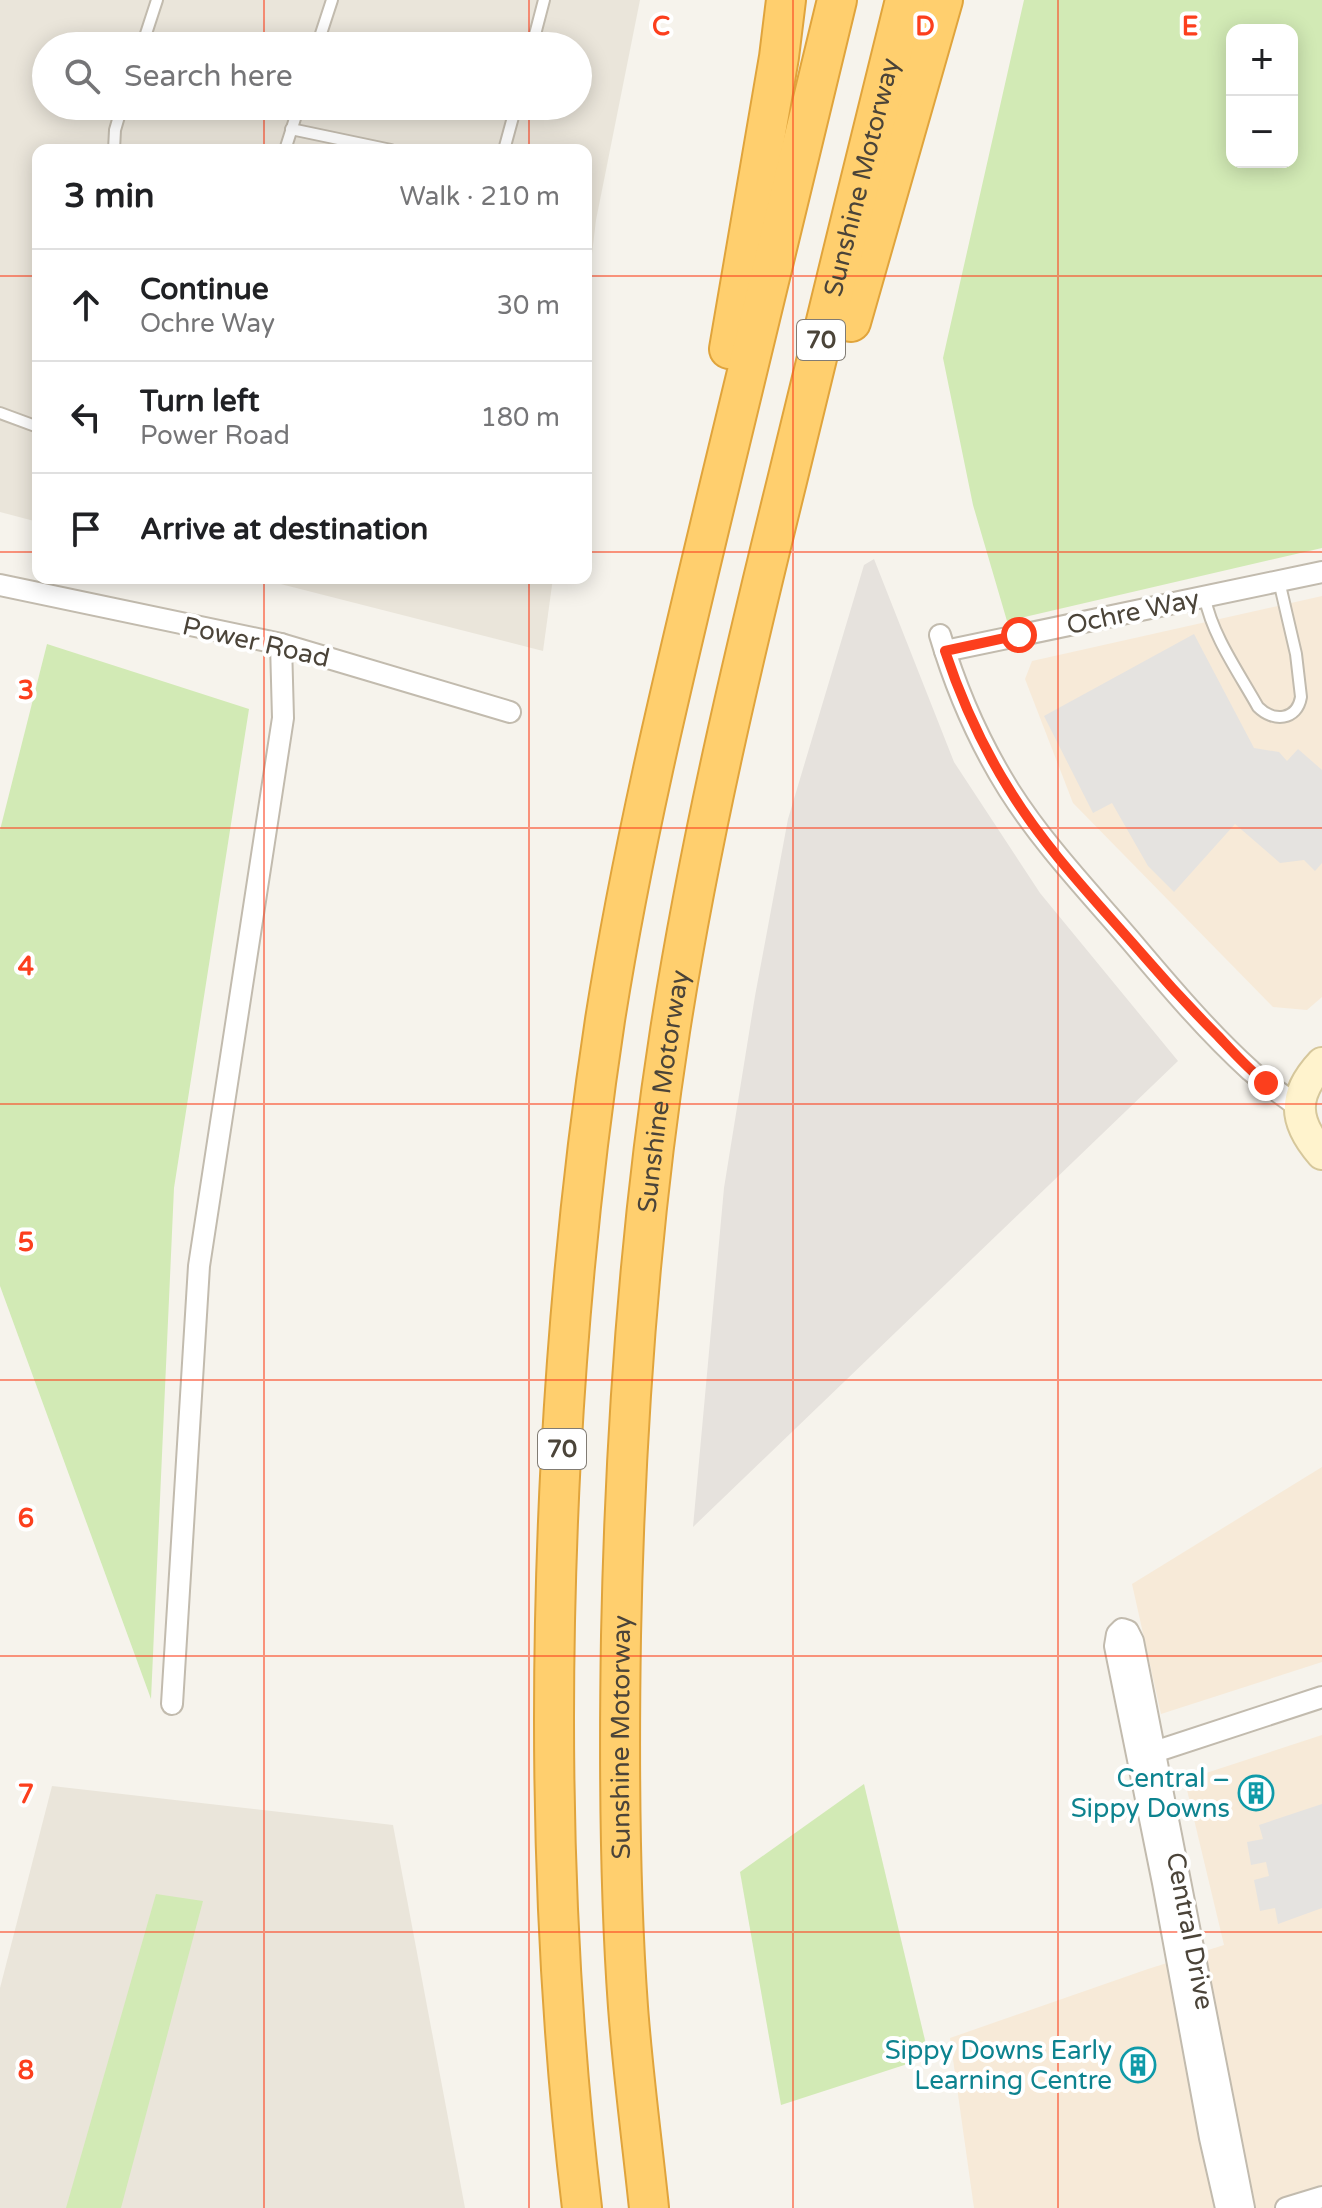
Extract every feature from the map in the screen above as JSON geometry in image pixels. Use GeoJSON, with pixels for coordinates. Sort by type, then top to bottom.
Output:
{"type":"FeatureCollection","features":[{"type":"Feature","properties":{"kind":"highway"},"geometry":{"type":"LineString","coordinates":[[727,458],[718,411],[786,0]]}},
{"type":"Feature","properties":{"kind":"highway","name":"70"},"geometry":{"type":"LineString","coordinates":[[582,2208],[565,2035],[557,1887],[553,1708],[555,1564],[574,1260],[585,1162],[633,864],[669,697],[837,0]]}},
{"type":"Feature","properties":{"kind":"highway","name":"Sunshine Motorway"},"geometry":{"type":"LineString","coordinates":[[649,2208],[628,2006],[620,1719],[623,1545],[630,1387],[640,1263],[669,1034],[710,811],[739,679],[905,0]]}},
{"type":"Feature","properties":{"kind":"highway"},"geometry":{"type":"LineString","coordinates":[[739,679],[760,660],[836,376],[943,0]]}},
{"type":"Feature","properties":{"kind":"main road"},"geometry":{"type":"LineString","coordinates":[[1322,1063],[1303,1087],[1315,1113],[1308,1136],[1322,1154]]}},
{"type":"Feature","properties":{"kind":"street","name":"Ochre Way"},"geometry":{"type":"LineString","coordinates":[[1315,1113],[1261,1079],[1236,1055],[1176,993],[1064,864],[1009,790],[991,758],[962,698],[942,643],[1205,598],[1322,572]]}},
{"type":"Feature","properties":{"kind":"street","name":"Power Road"},"geometry":{"type":"LineString","coordinates":[[0,585],[281,644],[510,712]]}},
{"type":"Feature","properties":{"kind":"street"},"geometry":{"type":"LineString","coordinates":[[172,1704],[199,1266],[283,718],[281,644]]}},
{"type":"Feature","properties":{"kind":"street","name":"Central Drive"},"geometry":{"type":"LineString","coordinates":[[1226,2208],[1163,1883],[1146,1754],[1133,1641],[1131,1634],[1122,1629],[1117,1634],[1115,1646],[1146,1754],[1244,2208]]}},
{"type":"Feature","properties":{"kind":"street"},"geometry":{"type":"LineString","coordinates":[[1146,1754],[1322,1697]]}},
{"type":"Feature","properties":{"kind":"street"},"geometry":{"type":"LineString","coordinates":[[1286,2208],[1322,2197]]}},
{"type":"Feature","properties":{"kind":"lane"},"geometry":{"type":"LineString","coordinates":[[147,32],[157,0]]}},
{"type":"Feature","properties":{"kind":"lane"},"geometry":{"type":"LineString","coordinates":[[322,32],[332,0]]}},
{"type":"Feature","properties":{"kind":"lane"},"geometry":{"type":"LineString","coordinates":[[536,32],[544,0]]}},
{"type":"Feature","properties":{"kind":"lane"},"geometry":{"type":"LineString","coordinates":[[114,144],[118,120]]}},
{"type":"Feature","properties":{"kind":"lane"},"geometry":{"type":"LineString","coordinates":[[287,144],[294,120]]}},
{"type":"Feature","properties":{"kind":"lane"},"geometry":{"type":"LineString","coordinates":[[506,144],[512,120]]}},
{"type":"Feature","properties":{"kind":"lane"},"geometry":{"type":"LineString","coordinates":[[291,129],[362,144]]}},
{"type":"Feature","properties":{"kind":"lane"},"geometry":{"type":"LineString","coordinates":[[0,413],[32,425]]}},
{"type":"Feature","properties":{"kind":"lane"},"geometry":{"type":"LineString","coordinates":[[1205,598],[1214,627],[1258,707],[1265,714],[1279,719],[1295,712],[1300,703],[1301,684],[1279,581]]}},
{"type":"Feature","properties":{"kind":"shaded area"},"geometry":{"type":"Polygon","coordinates":[[[0,0],[640,0],[592,254],[592,144],[32,144],[32,520],[0,512],[0,0]]]}},
{"type":"Feature","properties":{"kind":"shaded area"},"geometry":{"type":"Polygon","coordinates":[[[874,559],[954,762],[1040,893],[1178,1061],[693,1527],[724,1188],[788,819],[864,565],[874,559]]]}},
{"type":"Feature","properties":{"kind":"shaded area"},"geometry":{"type":"Polygon","coordinates":[[[281,584],[552,584],[543,651],[281,584]]]}},
{"type":"Feature","properties":{"kind":"shaded area"},"geometry":{"type":"Polygon","coordinates":[[[1322,596],[1322,997],[1307,1010],[1273,1007],[1073,803],[1025,679],[1032,661],[1322,596]]]}},
{"type":"Feature","properties":{"kind":"shaded area"},"geometry":{"type":"Polygon","coordinates":[[[1194,634],[1254,748],[1279,752],[1287,761],[1298,749],[1322,770],[1322,863],[1315,871],[1304,860],[1280,863],[1235,824],[1174,892],[1148,866],[1112,803],[1093,813],[1044,716],[1194,634]]]}},
{"type":"Feature","properties":{"kind":"shaded area"},"geometry":{"type":"Polygon","coordinates":[[[1322,1467],[1322,1662],[1161,1714],[1132,1584],[1322,1467]]]}},
{"type":"Feature","properties":{"kind":"shaded area"},"geometry":{"type":"Polygon","coordinates":[[[1322,1735],[1322,2208],[974,2208],[950,2038],[1224,1945],[1187,1790],[1200,1775],[1322,1735]]]}},
{"type":"Feature","properties":{"kind":"shaded area"},"geometry":{"type":"Polygon","coordinates":[[[52,1786],[393,1825],[465,2208],[0,2208],[0,1988],[52,1786]]]}},
{"type":"Feature","properties":{"kind":"shaded area"},"geometry":{"type":"Polygon","coordinates":[[[1322,1804],[1322,1908],[1278,1924],[1275,1908],[1260,1911],[1254,1880],[1269,1876],[1266,1862],[1251,1865],[1247,1842],[1263,1839],[1259,1825],[1322,1804]]]}},
{"type":"Feature","properties":{"kind":"green space"},"geometry":{"type":"Polygon","coordinates":[[[1024,0],[1322,0],[1322,548],[1007,621],[973,505],[943,358],[1024,0]]]}},
{"type":"Feature","properties":{"kind":"green space"},"geometry":{"type":"Polygon","coordinates":[[[47,644],[249,709],[174,1188],[151,1699],[0,1286],[0,830],[47,644]]]}},
{"type":"Feature","properties":{"kind":"green space"},"geometry":{"type":"Polygon","coordinates":[[[864,1784],[929,2057],[781,2105],[740,1872],[864,1784]]]}},
{"type":"Feature","properties":{"kind":"green space"},"geometry":{"type":"Polygon","coordinates":[[[156,1894],[203,1901],[121,2208],[66,2208],[156,1894]]]}},
{"type":"Feature","properties":{"kind":"place","name":"Central – Sippy Downs"},"geometry":{"type":"Point","coordinates":[1256,1793]}},
{"type":"Feature","properties":{"kind":"place","name":"Sippy Downs Early Learning Centre"},"geometry":{"type":"Point","coordinates":[1138,2065]}},
{"type":"Feature","properties":{"kind":"route"},"geometry":{"type":"LineString","coordinates":[[1019,635],[945,651],[985,747],[1033,825],[1093,899],[1176,993],[1266,1083]]}}]}
